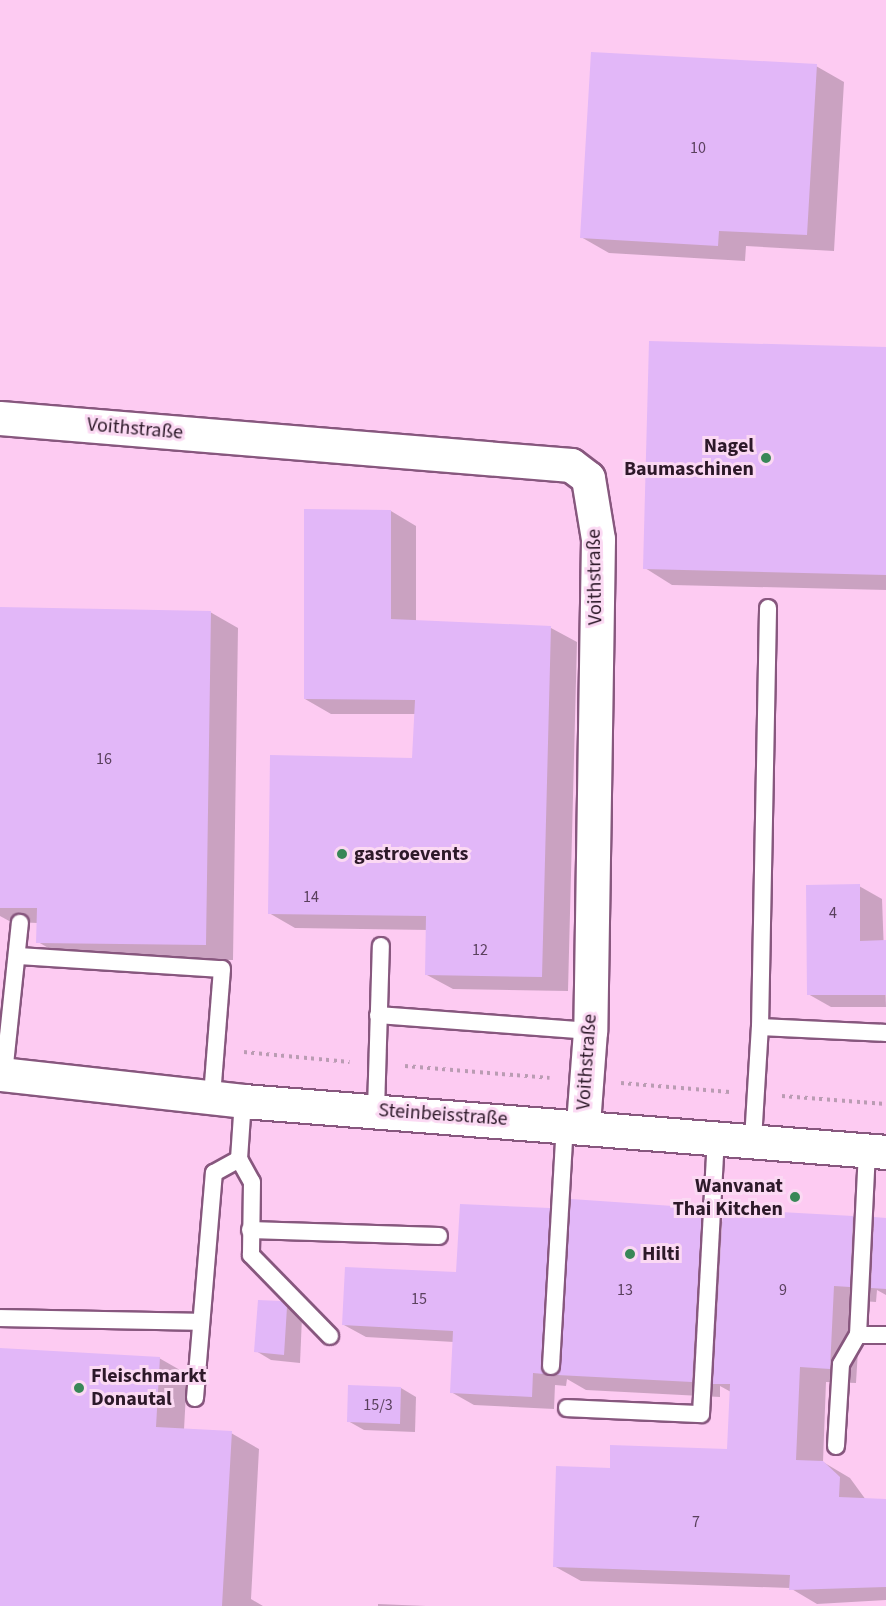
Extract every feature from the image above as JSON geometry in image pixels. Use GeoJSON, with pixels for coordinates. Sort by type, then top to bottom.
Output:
{"type":"FeatureCollection","features":[{"type":"Feature","properties":{"kind":"street","name":"Voithstraße"},"geometry":{"type":"LineString","coordinates":[[0,418],[571,465],[588,478],[598,539],[590,1031],[574,1124]]}},
{"type":"Feature","properties":{"kind":"street","name":"Steinbeisstraße"},"geometry":{"type":"LineString","coordinates":[[2,1074],[243,1101],[574,1124],[877,1151]]}},
{"type":"Feature","properties":{"kind":"lane"},"geometry":{"type":"LineString","coordinates":[[753,1140],[760,1027],[768,608]]}},
{"type":"Feature","properties":{"kind":"lane"},"geometry":{"type":"LineString","coordinates":[[2,1074],[19,956],[20,923]]}},
{"type":"Feature","properties":{"kind":"lane"},"geometry":{"type":"LineString","coordinates":[[376,1110],[381,946]]}},
{"type":"Feature","properties":{"kind":"lane"},"geometry":{"type":"LineString","coordinates":[[19,956],[222,969],[212,1097]]}},
{"type":"Feature","properties":{"kind":"lane"},"geometry":{"type":"LineString","coordinates":[[378,1015],[590,1031]]}},
{"type":"Feature","properties":{"kind":"lane"},"geometry":{"type":"LineString","coordinates":[[760,1027],[886,1033]]}},
{"type":"Feature","properties":{"kind":"lane"},"geometry":{"type":"LineString","coordinates":[[243,1101],[238,1159],[252,1182],[251,1255],[330,1336]]}},
{"type":"Feature","properties":{"kind":"lane"},"geometry":{"type":"LineString","coordinates":[[551,1366],[574,1124]]}},
{"type":"Feature","properties":{"kind":"lane"},"geometry":{"type":"LineString","coordinates":[[567,1408],[701,1414],[716,1137]]}},
{"type":"Feature","properties":{"kind":"lane"},"geometry":{"type":"LineString","coordinates":[[836,1446],[841,1364],[858,1335],[877,1151]]}},
{"type":"Feature","properties":{"kind":"lane"},"geometry":{"type":"LineString","coordinates":[[195,1398],[214,1173],[238,1159]]}},
{"type":"Feature","properties":{"kind":"lane"},"geometry":{"type":"LineString","coordinates":[[250,1230],[439,1236]]}},
{"type":"Feature","properties":{"kind":"lane"},"geometry":{"type":"LineString","coordinates":[[0,1318],[201,1322]]}},
{"type":"Feature","properties":{"kind":"lane"},"geometry":{"type":"LineString","coordinates":[[858,1335],[886,1335]]}},
{"type":"Feature","properties":{"kind":"shaded area"},"geometry":{"type":"Polygon","coordinates":[[[0,0],[886,0],[886,1606],[0,1606],[0,0]]]}},
{"type":"Feature","properties":{"kind":"building"},"geometry":{"type":"Polygon","coordinates":[[[591,52],[817,64],[807,235],[719,231],[718,246],[580,238],[591,52]]]}},
{"type":"Feature","properties":{"kind":"building","name":"Nagel Baumaschinen"},"geometry":{"type":"Polygon","coordinates":[[[649,341],[886,347],[886,575],[643,569],[649,341]]]}},
{"type":"Feature","properties":{"kind":"building"},"geometry":{"type":"Polygon","coordinates":[[[304,509],[391,510],[391,619],[551,626],[542,977],[425,975],[426,916],[268,914],[270,755],[412,758],[415,700],[304,699],[304,509]]]}},
{"type":"Feature","properties":{"kind":"building"},"geometry":{"type":"Polygon","coordinates":[[[0,607],[211,611],[206,945],[36,943],[37,908],[0,908],[0,607]]]}},
{"type":"Feature","properties":{"kind":"building"},"geometry":{"type":"Polygon","coordinates":[[[860,884],[860,941],[886,940],[886,995],[807,995],[806,885],[860,884]]]}},
{"type":"Feature","properties":{"kind":"building"},"geometry":{"type":"Polygon","coordinates":[[[571,1199],[702,1208],[692,1382],[557,1375],[571,1199]]]}},
{"type":"Feature","properties":{"kind":"building"},"geometry":{"type":"Polygon","coordinates":[[[460,1204],[550,1208],[544,1374],[533,1373],[532,1397],[450,1393],[453,1331],[342,1325],[345,1267],[456,1272],[460,1204]]]}},
{"type":"Feature","properties":{"kind":"building"},"geometry":{"type":"Polygon","coordinates":[[[723,1209],[853,1216],[850,1287],[834,1286],[830,1369],[800,1367],[796,1460],[823,1461],[840,1477],[839,1497],[886,1499],[886,1587],[789,1590],[790,1575],[553,1567],[556,1466],[610,1468],[610,1445],[727,1449],[730,1384],[713,1384],[723,1209]]]}},
{"type":"Feature","properties":{"kind":"building"},"geometry":{"type":"Polygon","coordinates":[[[874,1217],[886,1218],[886,1289],[871,1288],[874,1217]]]}},
{"type":"Feature","properties":{"kind":"building"},"geometry":{"type":"Polygon","coordinates":[[[258,1300],[281,1301],[287,1307],[284,1355],[254,1352],[258,1300]]]}},
{"type":"Feature","properties":{"kind":"building"},"geometry":{"type":"Polygon","coordinates":[[[0,1348],[160,1357],[156,1427],[232,1431],[222,1606],[0,1606],[0,1348]]]}},
{"type":"Feature","properties":{"kind":"building"},"geometry":{"type":"Polygon","coordinates":[[[348,1385],[401,1387],[400,1424],[347,1422],[348,1385]]]}},
{"type":"Feature","properties":{"kind":"place","name":"Nagel Baumaschinen"},"geometry":{"type":"Point","coordinates":[766,458]}},
{"type":"Feature","properties":{"kind":"place","name":"gastroevents"},"geometry":{"type":"Point","coordinates":[342,854]}},
{"type":"Feature","properties":{"kind":"place","name":"Wanvanat Thai Kitchen"},"geometry":{"type":"Point","coordinates":[795,1197]}},
{"type":"Feature","properties":{"kind":"place","name":"Hilti"},"geometry":{"type":"Point","coordinates":[630,1254]}},
{"type":"Feature","properties":{"kind":"place","name":"Fleischmarkt Donautal"},"geometry":{"type":"Point","coordinates":[79,1388]}}]}
